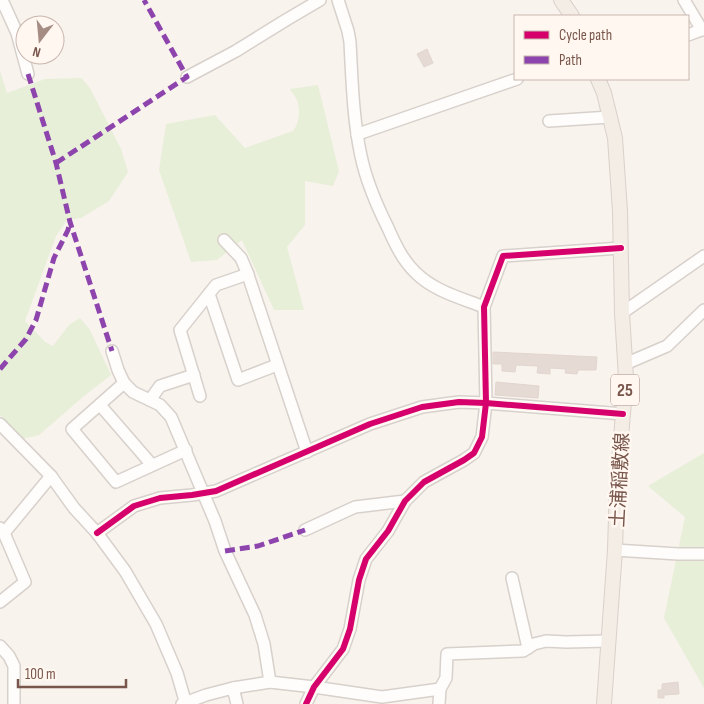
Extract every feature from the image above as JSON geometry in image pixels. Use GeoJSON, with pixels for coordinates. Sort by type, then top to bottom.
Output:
{"type":"FeatureCollection","features":[{"type":"Feature","properties":{"kind":"main road"},"geometry":{"type":"LineString","coordinates":[[561,0],[571,15]]}},
{"type":"Feature","properties":{"kind":"main road","name":"土浦稲敷線"},"geometry":{"type":"LineString","coordinates":[[598,80],[604,93],[615,138],[620,211],[622,312],[626,378],[617,485],[615,550],[604,704]]}},
{"type":"Feature","properties":{"kind":"street"},"geometry":{"type":"LineString","coordinates":[[2,0],[17,33],[28,74]]}},
{"type":"Feature","properties":{"kind":"street"},"geometry":{"type":"LineString","coordinates":[[187,77],[236,51],[320,0]]}},
{"type":"Feature","properties":{"kind":"street"},"geometry":{"type":"LineString","coordinates":[[338,0],[349,36],[357,135],[361,158],[373,195],[400,254],[415,273],[431,285],[484,307]]}},
{"type":"Feature","properties":{"kind":"street"},"geometry":{"type":"LineString","coordinates":[[684,0],[703,30],[689,35]]}},
{"type":"Feature","properties":{"kind":"street"},"geometry":{"type":"LineString","coordinates":[[357,135],[514,80]]}},
{"type":"Feature","properties":{"kind":"street"},"geometry":{"type":"LineString","coordinates":[[549,121],[610,117]]}},
{"type":"Feature","properties":{"kind":"street"},"geometry":{"type":"LineString","coordinates":[[224,240],[241,258],[248,274],[307,452]]}},
{"type":"Feature","properties":{"kind":"street"},"geometry":{"type":"LineString","coordinates":[[306,704],[314,687],[343,649],[350,629],[359,580],[366,559],[388,531],[404,502],[424,482],[474,453],[482,437],[486,403],[484,307],[503,256],[621,248]]}},
{"type":"Feature","properties":{"kind":"street"},"geometry":{"type":"LineString","coordinates":[[622,312],[704,256]]}},
{"type":"Feature","properties":{"kind":"street"},"geometry":{"type":"LineString","coordinates":[[200,396],[180,330],[216,285],[248,274]]}},
{"type":"Feature","properties":{"kind":"street"},"geometry":{"type":"LineString","coordinates":[[209,294],[238,380],[277,365]]}},
{"type":"Feature","properties":{"kind":"street"},"geometry":{"type":"LineString","coordinates":[[625,364],[667,346],[704,310]]}},
{"type":"Feature","properties":{"kind":"street"},"geometry":{"type":"LineString","coordinates":[[112,351],[124,383],[134,392],[160,405],[171,417],[215,521],[225,551],[255,616],[264,644],[270,682]]}},
{"type":"Feature","properties":{"kind":"street"},"geometry":{"type":"LineString","coordinates":[[150,400],[160,386],[194,375]]}},
{"type":"Feature","properties":{"kind":"street"},"geometry":{"type":"LineString","coordinates":[[124,383],[72,429],[116,482],[186,450]]}},
{"type":"Feature","properties":{"kind":"street"},"geometry":{"type":"LineString","coordinates":[[97,533],[134,506],[160,498],[216,491],[370,424],[422,406],[459,402],[486,403],[622,414]]}},
{"type":"Feature","properties":{"kind":"street"},"geometry":{"type":"LineString","coordinates":[[100,405],[152,465]]}},
{"type":"Feature","properties":{"kind":"street"},"geometry":{"type":"LineString","coordinates":[[0,424],[51,476],[74,508],[97,533],[125,571],[156,624],[177,673],[185,704],[206,695],[233,688],[270,682],[314,687],[381,701],[440,689]]}},
{"type":"Feature","properties":{"kind":"street"},"geometry":{"type":"LineString","coordinates":[[0,602],[25,582],[2,530],[51,476]]}},
{"type":"Feature","properties":{"kind":"street"},"geometry":{"type":"LineString","coordinates":[[305,530],[355,507],[404,502]]}},
{"type":"Feature","properties":{"kind":"street"},"geometry":{"type":"LineString","coordinates":[[615,550],[704,554]]}},
{"type":"Feature","properties":{"kind":"street"},"geometry":{"type":"LineString","coordinates":[[512,578],[528,648]]}},
{"type":"Feature","properties":{"kind":"street"},"geometry":{"type":"LineString","coordinates":[[439,704],[440,689],[446,678],[447,654],[523,651],[534,644],[546,641],[608,641]]}},
{"type":"Feature","properties":{"kind":"street"},"geometry":{"type":"LineString","coordinates":[[0,646],[9,656],[14,666],[14,704]]}},
{"type":"Feature","properties":{"kind":"street"},"geometry":{"type":"LineString","coordinates":[[233,688],[237,704]]}},
{"type":"Feature","properties":{"kind":"green space"},"geometry":{"type":"Polygon","coordinates":[[[0,71],[7,93],[45,79],[81,78],[90,88],[121,149],[128,172],[109,201],[81,218],[67,220],[56,236],[25,321],[45,342],[53,346],[69,325],[80,318],[90,330],[111,375],[39,435],[22,439],[0,415],[0,71]]]}},
{"type":"Feature","properties":{"kind":"green space"},"geometry":{"type":"Polygon","coordinates":[[[318,85],[339,171],[333,186],[305,181],[305,225],[287,247],[304,310],[274,310],[242,240],[217,260],[191,262],[159,170],[166,124],[215,115],[245,148],[293,131],[298,121],[299,110],[297,101],[290,89],[318,85]]]}},
{"type":"Feature","properties":{"kind":"green space"},"geometry":{"type":"Polygon","coordinates":[[[704,453],[704,688],[664,618],[685,517],[648,486],[704,453]]]}},
{"type":"Feature","properties":{"kind":"building"},"geometry":{"type":"Polygon","coordinates":[[[427,49],[433,63],[424,67],[417,54],[427,49]]]}},
{"type":"Feature","properties":{"kind":"building"},"geometry":{"type":"Polygon","coordinates":[[[493,352],[597,357],[596,370],[578,370],[577,374],[565,373],[566,369],[550,368],[550,374],[537,373],[538,366],[516,365],[515,372],[502,371],[502,364],[493,364],[493,352]]]}},
{"type":"Feature","properties":{"kind":"building"},"geometry":{"type":"Polygon","coordinates":[[[496,382],[539,386],[538,398],[495,395],[496,382]]]}},
{"type":"Feature","properties":{"kind":"building"},"geometry":{"type":"Polygon","coordinates":[[[678,682],[679,694],[664,695],[664,698],[658,698],[658,690],[662,690],[662,684],[678,682]]]}},
{"type":"Feature","properties":{"kind":"marked path"},"geometry":{"type":"LineString","coordinates":[[56,163],[187,77],[144,0]]}},
{"type":"Feature","properties":{"kind":"marked path"},"geometry":{"type":"LineString","coordinates":[[28,74],[56,163],[70,222],[112,351]]}},
{"type":"Feature","properties":{"kind":"marked path"},"geometry":{"type":"LineString","coordinates":[[0,369],[26,339],[36,320],[54,258],[70,222]]}},
{"type":"Feature","properties":{"kind":"marked path"},"geometry":{"type":"LineString","coordinates":[[225,551],[258,546],[305,530]]}},
{"type":"Feature","properties":{"kind":"cycle path"},"geometry":{"type":"LineString","coordinates":[[306,704],[314,687],[343,649],[350,629],[359,580],[366,559],[388,531],[405,501],[424,482],[474,453],[482,437],[486,403],[484,307],[503,256],[621,248]]}},
{"type":"Feature","properties":{"kind":"cycle path"},"geometry":{"type":"LineString","coordinates":[[97,533],[134,506],[160,498],[216,491],[370,424],[422,407],[459,402],[623,414]]}}]}
